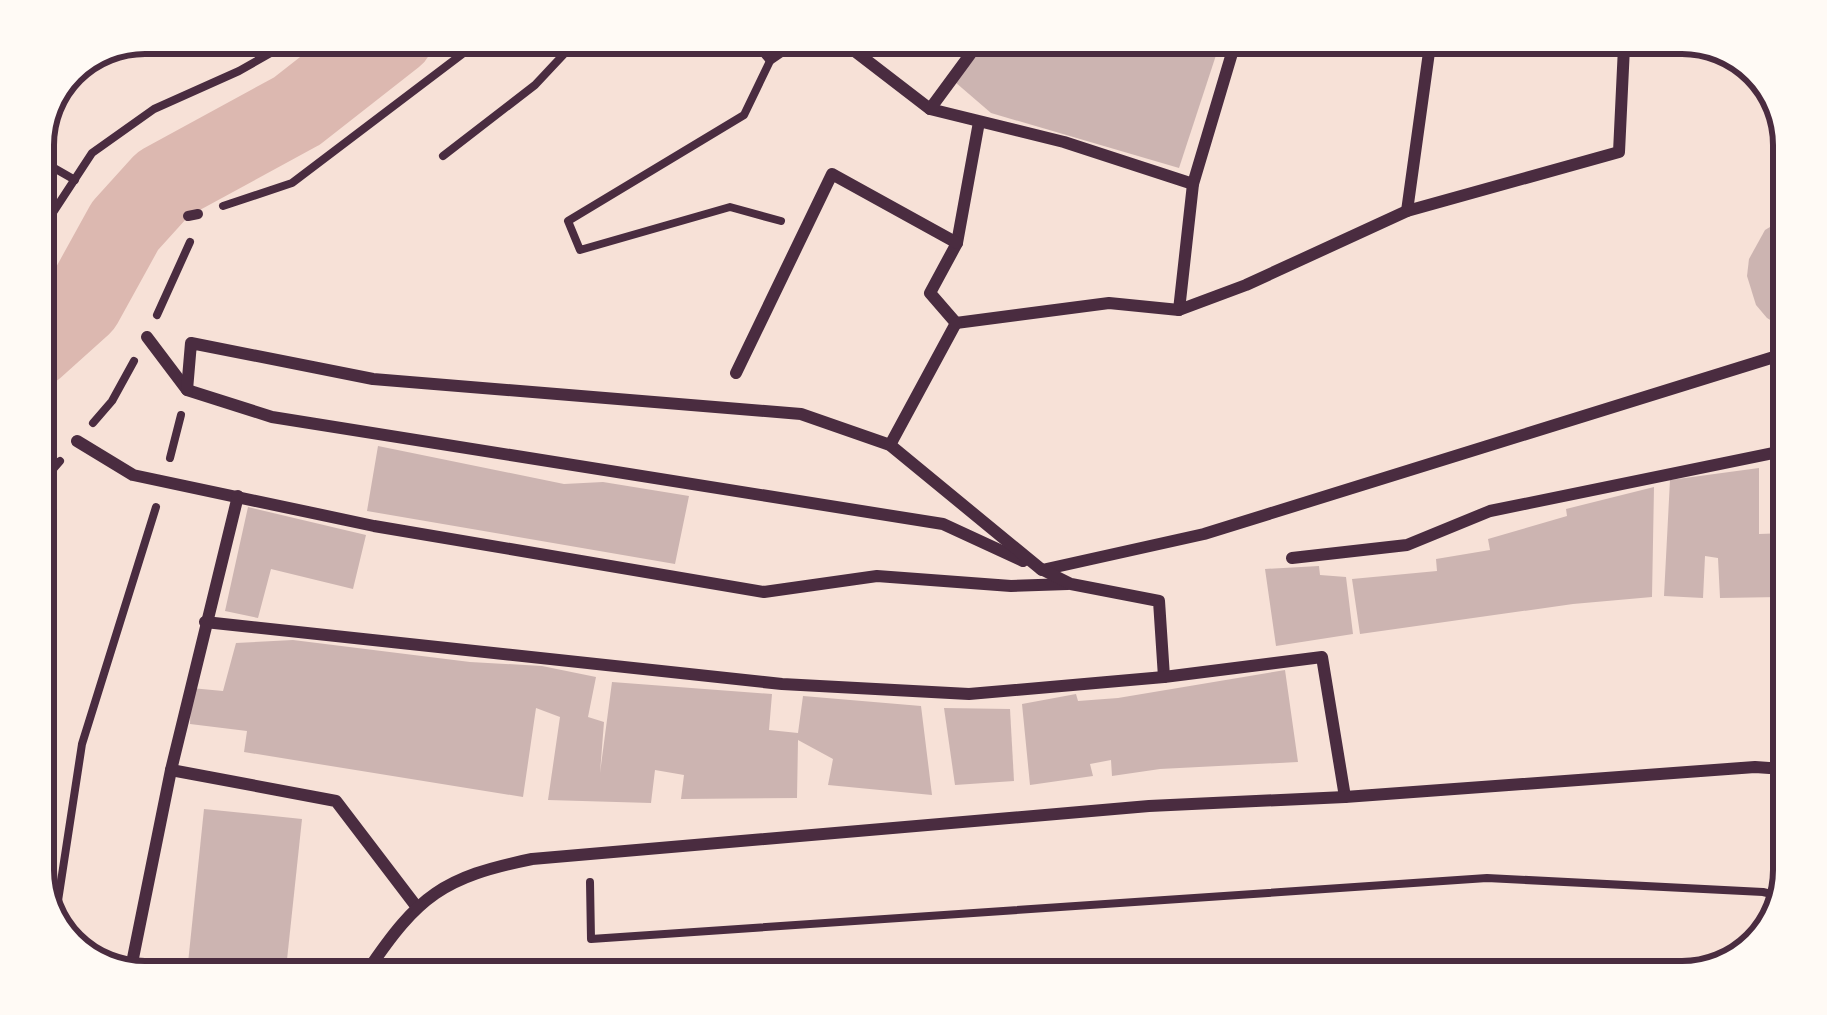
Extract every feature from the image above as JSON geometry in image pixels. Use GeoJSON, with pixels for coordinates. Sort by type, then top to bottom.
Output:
{"type":"FeatureCollection","features":[{"type":"Feature","properties":{"kind":"street"},"geometry":{"type":"LineString","coordinates":[[858,54],[930,109],[1064,142],[1193,184]]}},
{"type":"Feature","properties":{"kind":"street"},"geometry":{"type":"LineString","coordinates":[[930,109],[970,54]]}},
{"type":"Feature","properties":{"kind":"street"},"geometry":{"type":"LineString","coordinates":[[1179,310],[1193,184],[1232,54]]}},
{"type":"Feature","properties":{"kind":"street"},"geometry":{"type":"LineString","coordinates":[[1407,211],[1429,54]]}},
{"type":"Feature","properties":{"kind":"street"},"geometry":{"type":"LineString","coordinates":[[956,323],[1109,303],[1179,310],[1246,285],[1407,211],[1619,152],[1624,54]]}},
{"type":"Feature","properties":{"kind":"street"},"geometry":{"type":"LineString","coordinates":[[956,323],[930,293],[957,243],[979,122]]}},
{"type":"Feature","properties":{"kind":"street"},"geometry":{"type":"LineString","coordinates":[[736,373],[832,174],[957,243]]}},
{"type":"Feature","properties":{"kind":"street"},"geometry":{"type":"LineString","coordinates":[[890,445],[956,323]]}},
{"type":"Feature","properties":{"kind":"street"},"geometry":{"type":"LineString","coordinates":[[147,337],[187,390],[272,417],[944,524],[1071,584]]}},
{"type":"Feature","properties":{"kind":"street"},"geometry":{"type":"LineString","coordinates":[[187,390],[190,343],[373,379],[801,414],[890,445],[1042,570]]}},
{"type":"Feature","properties":{"kind":"street"},"geometry":{"type":"LineString","coordinates":[[1042,570],[1204,534],[1773,357]]}},
{"type":"Feature","properties":{"kind":"street"},"geometry":{"type":"LineString","coordinates":[[77,441],[133,475],[374,526],[764,592],[877,576],[1012,586],[1071,584],[1159,601],[1164,677]]}},
{"type":"Feature","properties":{"kind":"street"},"geometry":{"type":"LineString","coordinates":[[1292,558],[1407,545],[1490,511],[1773,453]]}},
{"type":"Feature","properties":{"kind":"street"},"geometry":{"type":"LineString","coordinates":[[133,959],[171,770],[238,496]]}},
{"type":"Feature","properties":{"kind":"street"},"geometry":{"type":"LineString","coordinates":[[205,622],[806,685],[969,694],[1322,657],[1345,796]]}},
{"type":"Feature","properties":{"kind":"street"},"geometry":{"type":"LineString","coordinates":[[375,961],[416,906],[466,875],[532,859],[1149,806],[1773,768]]}},
{"type":"Feature","properties":{"kind":"street"},"geometry":{"type":"LineString","coordinates":[[171,770],[336,801],[416,906]]}},
{"type":"Feature","properties":{"kind":"path"},"geometry":{"type":"LineString","coordinates":[[54,211],[92,153],[154,109],[269,54]]}},
{"type":"Feature","properties":{"kind":"path"},"geometry":{"type":"LineString","coordinates":[[236,202],[292,183],[462,54]]}},
{"type":"Feature","properties":{"kind":"path"},"geometry":{"type":"LineString","coordinates":[[443,156],[535,85],[564,54]]}},
{"type":"Feature","properties":{"kind":"path"},"geometry":{"type":"LineString","coordinates":[[764,54],[770,61]]}},
{"type":"Feature","properties":{"kind":"path"},"geometry":{"type":"LineString","coordinates":[[780,54],[770,61],[744,115],[568,221],[580,250],[730,207],[806,227]]}},
{"type":"Feature","properties":{"kind":"path"},"geometry":{"type":"LineString","coordinates":[[54,168],[75,179]]}},
{"type":"Feature","properties":{"kind":"path"},"geometry":{"type":"LineString","coordinates":[[54,468],[112,400],[190,244]]}},
{"type":"Feature","properties":{"kind":"path"},"geometry":{"type":"LineString","coordinates":[[59,897],[82,744],[164,481],[187,390]]}},
{"type":"Feature","properties":{"kind":"path"},"geometry":{"type":"LineString","coordinates":[[590,880],[591,939],[1487,878],[1769,893]]}},
{"type":"Feature","properties":{"kind":"building"},"geometry":{"type":"Polygon","coordinates":[[[978,54],[1216,54],[1179,168],[991,113],[955,82],[978,54]]]}},
{"type":"Feature","properties":{"kind":"building"},"geometry":{"type":"Polygon","coordinates":[[[1773,225],[1773,322],[1756,305],[1747,276],[1749,259],[1765,230],[1773,225]]]}},
{"type":"Feature","properties":{"kind":"building"},"geometry":{"type":"Polygon","coordinates":[[[378,446],[564,484],[603,482],[689,496],[675,564],[367,511],[378,446]]]}},
{"type":"Feature","properties":{"kind":"building"},"geometry":{"type":"Polygon","coordinates":[[[1759,468],[1759,534],[1773,534],[1773,597],[1720,598],[1718,558],[1705,556],[1703,598],[1664,596],[1670,480],[1759,468]]]}},
{"type":"Feature","properties":{"kind":"building"},"geometry":{"type":"Polygon","coordinates":[[[1654,487],[1652,597],[1360,634],[1352,579],[1437,571],[1436,559],[1490,550],[1488,539],[1567,516],[1566,509],[1654,487]]]}},
{"type":"Feature","properties":{"kind":"building"},"geometry":{"type":"Polygon","coordinates":[[[248,507],[366,535],[353,589],[271,569],[258,618],[225,611],[248,507]]]}},
{"type":"Feature","properties":{"kind":"building"},"geometry":{"type":"Polygon","coordinates":[[[1319,566],[1320,575],[1346,577],[1353,634],[1276,646],[1265,569],[1319,566]]]}},
{"type":"Feature","properties":{"kind":"building"},"geometry":{"type":"Polygon","coordinates":[[[293,640],[542,666],[596,677],[588,717],[604,722],[600,773],[612,682],[772,694],[769,730],[798,733],[803,696],[921,706],[932,795],[828,785],[833,759],[798,740],[797,798],[681,799],[684,775],[655,770],[651,803],[548,800],[560,717],[536,708],[523,797],[244,752],[247,731],[190,724],[191,688],[223,691],[236,643],[293,640]]]}},
{"type":"Feature","properties":{"kind":"building"},"geometry":{"type":"Polygon","coordinates":[[[1285,670],[1298,762],[1112,776],[1111,760],[1090,764],[1093,776],[1030,785],[1022,704],[1076,694],[1078,701],[1118,698],[1285,670]]]}},
{"type":"Feature","properties":{"kind":"building"},"geometry":{"type":"Polygon","coordinates":[[[944,708],[1010,709],[1014,781],[955,785],[944,708]]]}},
{"type":"Feature","properties":{"kind":"building"},"geometry":{"type":"Polygon","coordinates":[[[204,809],[302,819],[287,961],[188,961],[204,809]]]}},
{"type":"Feature","properties":{"kind":"waterway"},"geometry":{"type":"LineString","coordinates":[[54,329],[82,304],[125,226],[163,184],[297,111],[370,54]]}}]}
